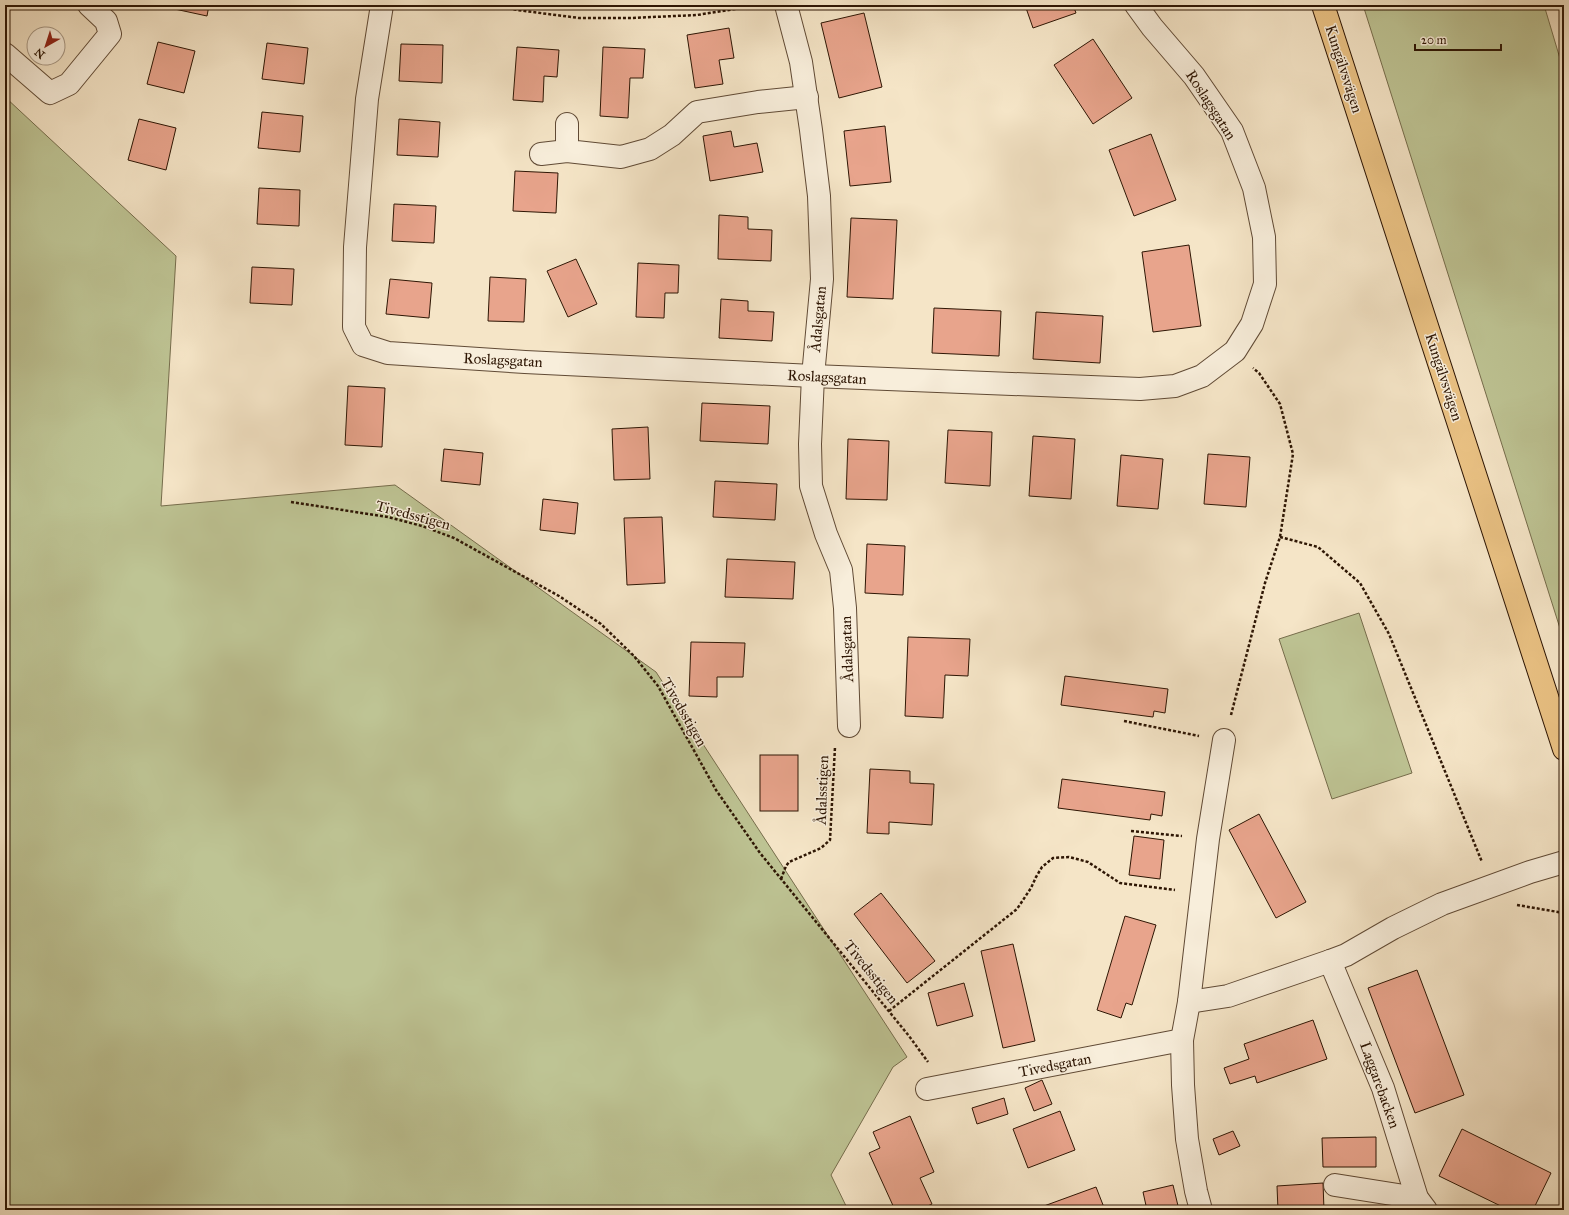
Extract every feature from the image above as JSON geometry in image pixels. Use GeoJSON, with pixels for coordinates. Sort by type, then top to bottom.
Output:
{"type":"FeatureCollection","features":[{"type":"Feature","properties":{"kind":"main road","name":"Kungälvsvägen"},"geometry":{"type":"LineString","coordinates":[[1324,5],[1564,749]]}},
{"type":"Feature","properties":{"kind":"street"},"geometry":{"type":"LineString","coordinates":[[5,54],[50,93],[69,84],[110,34],[106,21],[89,5]]}},
{"type":"Feature","properties":{"kind":"street","name":"Roslagsgatan"},"geometry":{"type":"LineString","coordinates":[[382,5],[367,99],[355,247],[354,327],[363,345],[388,354],[813,376],[1140,389],[1175,386],[1202,376],[1235,351],[1252,324],[1265,284],[1264,237],[1254,188],[1232,131],[1194,76],[1152,27],[1136,5]]}},
{"type":"Feature","properties":{"kind":"street","name":"Ådalsgatan"},"geometry":{"type":"LineString","coordinates":[[786,5],[801,62],[807,97],[819,196],[822,280],[813,376],[810,444],[811,486],[826,534],[841,570],[846,608],[849,726]]}},
{"type":"Feature","properties":{"kind":"street"},"geometry":{"type":"LineString","coordinates":[[541,154],[567,150],[621,156],[650,149],[672,135],[697,112],[758,102],[807,97]]}},
{"type":"Feature","properties":{"kind":"street"},"geometry":{"type":"LineString","coordinates":[[567,124],[567,150]]}},
{"type":"Feature","properties":{"kind":"street"},"geometry":{"type":"LineString","coordinates":[[1201,1210],[1187,1140],[1183,1085],[1182,1040],[1189,1002],[1208,839],[1219,763],[1224,740]]}},
{"type":"Feature","properties":{"kind":"street"},"geometry":{"type":"LineString","coordinates":[[1189,1002],[1228,996],[1330,961],[1346,955],[1393,928],[1442,904],[1491,885],[1564,862]]}},
{"type":"Feature","properties":{"kind":"street","name":"Laggarebacken"},"geometry":{"type":"LineString","coordinates":[[1330,961],[1383,1088],[1421,1204]]}},
{"type":"Feature","properties":{"kind":"street","name":"Tivedsgatan"},"geometry":{"type":"LineString","coordinates":[[927,1090],[1182,1040]]}},
{"type":"Feature","properties":{"kind":"street"},"geometry":{"type":"LineString","coordinates":[[1335,1185],[1421,1204]]}},
{"type":"Feature","properties":{"kind":"path"},"geometry":{"type":"LineString","coordinates":[[494,5],[517,10],[579,18],[630,18],[697,15],[761,5]]}},
{"type":"Feature","properties":{"kind":"path"},"geometry":{"type":"LineString","coordinates":[[1124,722],[1224,740],[1265,583],[1280,536],[1293,454],[1280,404],[1259,373],[1235,351]]}},
{"type":"Feature","properties":{"kind":"path","name":"Tivedsstigen"},"geometry":{"type":"LineString","coordinates":[[291,502],[388,516],[422,526],[454,538],[559,596],[601,624],[634,656],[658,686],[716,790],[760,853],[889,1011],[930,1065],[927,1090]]}},
{"type":"Feature","properties":{"kind":"path"},"geometry":{"type":"LineString","coordinates":[[1280,536],[1318,547],[1360,583],[1389,634],[1491,885],[1500,901],[1531,909],[1564,913]]}},
{"type":"Feature","properties":{"kind":"path","name":"Ådalsstigen"},"geometry":{"type":"LineString","coordinates":[[781,879],[789,862],[821,848],[830,840],[834,752],[835,746],[849,726]]}},
{"type":"Feature","properties":{"kind":"path"},"geometry":{"type":"LineString","coordinates":[[1131,831],[1208,839]]}},
{"type":"Feature","properties":{"kind":"path"},"geometry":{"type":"LineString","coordinates":[[889,1011],[1017,908],[1031,888],[1042,867],[1053,858],[1069,857],[1088,862],[1120,883],[1202,893]]}},
{"type":"Feature","properties":{"kind":"green space"},"geometry":{"type":"Polygon","coordinates":[[[1363,5],[1544,5],[1564,72],[1564,641],[1363,5]]]}},
{"type":"Feature","properties":{"kind":"green space"},"geometry":{"type":"Polygon","coordinates":[[[5,97],[176,256],[161,506],[395,485],[656,672],[907,1057],[893,1067],[831,1175],[848,1210],[5,1210],[5,97]]]}},
{"type":"Feature","properties":{"kind":"green space"},"geometry":{"type":"Polygon","coordinates":[[[1359,613],[1412,773],[1332,799],[1279,639],[1359,613]]]}},
{"type":"Feature","properties":{"kind":"building"},"geometry":{"type":"Polygon","coordinates":[[[171,5],[209,5],[207,16],[170,8],[171,5]]]}},
{"type":"Feature","properties":{"kind":"building"},"geometry":{"type":"Polygon","coordinates":[[[278,5],[315,5],[314,9],[278,5]]]}},
{"type":"Feature","properties":{"kind":"building"},"geometry":{"type":"Polygon","coordinates":[[[1025,5],[1073,5],[1076,13],[1033,28],[1025,5]]]}},
{"type":"Feature","properties":{"kind":"building"},"geometry":{"type":"Polygon","coordinates":[[[864,13],[882,87],[839,98],[821,23],[864,13]]]}},
{"type":"Feature","properties":{"kind":"building"},"geometry":{"type":"Polygon","coordinates":[[[729,28],[734,58],[719,60],[723,84],[695,88],[687,35],[729,28]]]}},
{"type":"Feature","properties":{"kind":"building"},"geometry":{"type":"Polygon","coordinates":[[[1093,39],[1132,98],[1093,124],[1054,65],[1093,39]]]}},
{"type":"Feature","properties":{"kind":"building"},"geometry":{"type":"Polygon","coordinates":[[[158,42],[195,51],[184,93],[147,84],[158,42]]]}},
{"type":"Feature","properties":{"kind":"building"},"geometry":{"type":"Polygon","coordinates":[[[267,43],[308,48],[304,84],[262,79],[267,43]]]}},
{"type":"Feature","properties":{"kind":"building"},"geometry":{"type":"Polygon","coordinates":[[[401,44],[443,45],[442,83],[399,81],[401,44]]]}},
{"type":"Feature","properties":{"kind":"building"},"geometry":{"type":"Polygon","coordinates":[[[517,47],[559,50],[557,77],[544,76],[543,102],[513,100],[517,47]]]}},
{"type":"Feature","properties":{"kind":"building"},"geometry":{"type":"Polygon","coordinates":[[[603,47],[645,49],[643,78],[630,78],[628,118],[600,116],[603,47]]]}},
{"type":"Feature","properties":{"kind":"building"},"geometry":{"type":"Polygon","coordinates":[[[262,112],[303,116],[300,152],[258,148],[262,112]]]}},
{"type":"Feature","properties":{"kind":"building"},"geometry":{"type":"Polygon","coordinates":[[[139,119],[176,128],[166,170],[128,160],[139,119]]]}},
{"type":"Feature","properties":{"kind":"building"},"geometry":{"type":"Polygon","coordinates":[[[399,119],[440,122],[438,157],[397,155],[399,119]]]}},
{"type":"Feature","properties":{"kind":"building"},"geometry":{"type":"Polygon","coordinates":[[[885,126],[891,182],[850,186],[844,131],[885,126]]]}},
{"type":"Feature","properties":{"kind":"building"},"geometry":{"type":"Polygon","coordinates":[[[731,131],[734,147],[757,143],[763,172],[710,181],[703,136],[731,131]]]}},
{"type":"Feature","properties":{"kind":"building"},"geometry":{"type":"Polygon","coordinates":[[[1151,134],[1176,200],[1134,216],[1109,150],[1151,134]]]}},
{"type":"Feature","properties":{"kind":"building"},"geometry":{"type":"Polygon","coordinates":[[[515,171],[558,173],[556,213],[513,211],[515,171]]]}},
{"type":"Feature","properties":{"kind":"building"},"geometry":{"type":"Polygon","coordinates":[[[259,188],[300,190],[299,226],[257,224],[259,188]]]}},
{"type":"Feature","properties":{"kind":"building"},"geometry":{"type":"Polygon","coordinates":[[[394,204],[436,206],[434,243],[392,241],[394,204]]]}},
{"type":"Feature","properties":{"kind":"building"},"geometry":{"type":"Polygon","coordinates":[[[719,215],[748,217],[748,229],[772,230],[771,261],[718,259],[719,215]]]}},
{"type":"Feature","properties":{"kind":"building"},"geometry":{"type":"Polygon","coordinates":[[[851,218],[897,220],[893,299],[847,297],[851,218]]]}},
{"type":"Feature","properties":{"kind":"building"},"geometry":{"type":"Polygon","coordinates":[[[1189,245],[1201,326],[1153,332],[1142,252],[1189,245]]]}},
{"type":"Feature","properties":{"kind":"building"},"geometry":{"type":"Polygon","coordinates":[[[576,259],[597,304],[568,317],[547,271],[576,259]]]}},
{"type":"Feature","properties":{"kind":"building"},"geometry":{"type":"Polygon","coordinates":[[[638,263],[679,265],[678,293],[665,293],[664,318],[636,317],[638,263]]]}},
{"type":"Feature","properties":{"kind":"building"},"geometry":{"type":"Polygon","coordinates":[[[252,267],[294,269],[292,305],[250,303],[252,267]]]}},
{"type":"Feature","properties":{"kind":"building"},"geometry":{"type":"Polygon","coordinates":[[[490,277],[526,279],[524,322],[488,321],[490,277]]]}},
{"type":"Feature","properties":{"kind":"building"},"geometry":{"type":"Polygon","coordinates":[[[390,279],[432,283],[429,318],[386,314],[390,279]]]}},
{"type":"Feature","properties":{"kind":"building"},"geometry":{"type":"Polygon","coordinates":[[[721,299],[748,301],[748,311],[774,312],[772,341],[719,338],[721,299]]]}},
{"type":"Feature","properties":{"kind":"building"},"geometry":{"type":"Polygon","coordinates":[[[934,308],[1001,311],[999,356],[932,353],[934,308]]]}},
{"type":"Feature","properties":{"kind":"building"},"geometry":{"type":"Polygon","coordinates":[[[1036,312],[1103,316],[1100,363],[1033,359],[1036,312]]]}},
{"type":"Feature","properties":{"kind":"building"},"geometry":{"type":"Polygon","coordinates":[[[348,386],[385,388],[382,447],[345,445],[348,386]]]}},
{"type":"Feature","properties":{"kind":"building"},"geometry":{"type":"Polygon","coordinates":[[[702,403],[770,406],[768,444],[700,441],[702,403]]]}},
{"type":"Feature","properties":{"kind":"building"},"geometry":{"type":"Polygon","coordinates":[[[648,427],[650,479],[614,480],[612,429],[648,427]]]}},
{"type":"Feature","properties":{"kind":"building"},"geometry":{"type":"Polygon","coordinates":[[[948,430],[992,432],[990,486],[945,483],[948,430]]]}},
{"type":"Feature","properties":{"kind":"building"},"geometry":{"type":"Polygon","coordinates":[[[1033,436],[1075,439],[1071,499],[1029,496],[1033,436]]]}},
{"type":"Feature","properties":{"kind":"building"},"geometry":{"type":"Polygon","coordinates":[[[848,439],[889,441],[887,500],[846,499],[848,439]]]}},
{"type":"Feature","properties":{"kind":"building"},"geometry":{"type":"Polygon","coordinates":[[[444,449],[483,453],[480,485],[441,481],[444,449]]]}},
{"type":"Feature","properties":{"kind":"building"},"geometry":{"type":"Polygon","coordinates":[[[1208,454],[1250,457],[1246,507],[1204,504],[1208,454]]]}},
{"type":"Feature","properties":{"kind":"building"},"geometry":{"type":"Polygon","coordinates":[[[1121,455],[1163,459],[1158,509],[1117,506],[1121,455]]]}},
{"type":"Feature","properties":{"kind":"building"},"geometry":{"type":"Polygon","coordinates":[[[715,481],[777,484],[775,520],[713,517],[715,481]]]}},
{"type":"Feature","properties":{"kind":"building"},"geometry":{"type":"Polygon","coordinates":[[[543,499],[578,503],[575,534],[540,530],[543,499]]]}},
{"type":"Feature","properties":{"kind":"building"},"geometry":{"type":"Polygon","coordinates":[[[662,517],[665,583],[627,585],[624,518],[662,517]]]}},
{"type":"Feature","properties":{"kind":"building"},"geometry":{"type":"Polygon","coordinates":[[[867,544],[905,546],[903,595],[865,593],[867,544]]]}},
{"type":"Feature","properties":{"kind":"building"},"geometry":{"type":"Polygon","coordinates":[[[727,559],[795,562],[793,599],[725,597],[727,559]]]}},
{"type":"Feature","properties":{"kind":"building"},"geometry":{"type":"Polygon","coordinates":[[[908,637],[970,639],[968,676],[945,675],[943,718],[905,716],[908,637]]]}},
{"type":"Feature","properties":{"kind":"building"},"geometry":{"type":"Polygon","coordinates":[[[691,642],[745,643],[743,677],[717,677],[717,697],[689,696],[691,642]]]}},
{"type":"Feature","properties":{"kind":"building"},"geometry":{"type":"Polygon","coordinates":[[[1065,676],[1168,689],[1165,713],[1154,711],[1153,717],[1061,705],[1065,676]]]}},
{"type":"Feature","properties":{"kind":"building"},"geometry":{"type":"Polygon","coordinates":[[[760,755],[798,755],[798,811],[760,811],[760,755]]]}},
{"type":"Feature","properties":{"kind":"building"},"geometry":{"type":"Polygon","coordinates":[[[870,769],[910,771],[910,783],[934,784],[932,825],[889,822],[889,834],[867,833],[870,769]]]}},
{"type":"Feature","properties":{"kind":"building"},"geometry":{"type":"Polygon","coordinates":[[[1062,779],[1165,792],[1162,816],[1151,814],[1150,820],[1058,808],[1062,779]]]}},
{"type":"Feature","properties":{"kind":"building"},"geometry":{"type":"Polygon","coordinates":[[[1259,814],[1306,902],[1276,918],[1229,830],[1259,814]]]}},
{"type":"Feature","properties":{"kind":"building"},"geometry":{"type":"Polygon","coordinates":[[[1134,836],[1164,840],[1160,879],[1129,875],[1134,836]]]}},
{"type":"Feature","properties":{"kind":"building"},"geometry":{"type":"Polygon","coordinates":[[[881,893],[935,961],[907,983],[854,914],[881,893]]]}},
{"type":"Feature","properties":{"kind":"building"},"geometry":{"type":"Polygon","coordinates":[[[1125,916],[1156,925],[1132,1005],[1126,1003],[1121,1018],[1097,1010],[1125,916]]]}},
{"type":"Feature","properties":{"kind":"building"},"geometry":{"type":"Polygon","coordinates":[[[1013,944],[1035,1041],[1003,1048],[981,951],[1013,944]]]}},
{"type":"Feature","properties":{"kind":"building"},"geometry":{"type":"Polygon","coordinates":[[[1417,970],[1464,1095],[1415,1113],[1368,988],[1417,970]]]}},
{"type":"Feature","properties":{"kind":"building"},"geometry":{"type":"Polygon","coordinates":[[[964,983],[973,1016],[937,1026],[928,993],[964,983]]]}},
{"type":"Feature","properties":{"kind":"building"},"geometry":{"type":"Polygon","coordinates":[[[1313,1020],[1327,1059],[1257,1083],[1255,1076],[1230,1084],[1224,1068],[1249,1059],[1244,1044],[1313,1020]]]}},
{"type":"Feature","properties":{"kind":"building"},"geometry":{"type":"Polygon","coordinates":[[[1042,1080],[1052,1104],[1034,1111],[1025,1088],[1042,1080]]]}},
{"type":"Feature","properties":{"kind":"building"},"geometry":{"type":"Polygon","coordinates":[[[1004,1098],[1008,1114],[977,1124],[972,1108],[1004,1098]]]}},
{"type":"Feature","properties":{"kind":"building"},"geometry":{"type":"Polygon","coordinates":[[[1060,1111],[1075,1150],[1028,1168],[1013,1129],[1060,1111]]]}},
{"type":"Feature","properties":{"kind":"building"},"geometry":{"type":"Polygon","coordinates":[[[910,1116],[934,1172],[920,1178],[932,1204],[919,1210],[895,1210],[869,1153],[880,1148],[873,1132],[910,1116]]]}},
{"type":"Feature","properties":{"kind":"building"},"geometry":{"type":"Polygon","coordinates":[[[1462,1129],[1551,1173],[1533,1210],[1509,1210],[1439,1176],[1462,1129]]]}},
{"type":"Feature","properties":{"kind":"building"},"geometry":{"type":"Polygon","coordinates":[[[1233,1131],[1240,1146],[1219,1155],[1213,1139],[1233,1131]]]}},
{"type":"Feature","properties":{"kind":"building"},"geometry":{"type":"Polygon","coordinates":[[[1376,1137],[1376,1167],[1323,1167],[1322,1138],[1376,1137]]]}},
{"type":"Feature","properties":{"kind":"building"},"geometry":{"type":"Polygon","coordinates":[[[1323,1183],[1324,1210],[1278,1210],[1277,1186],[1323,1183]]]}},
{"type":"Feature","properties":{"kind":"building"},"geometry":{"type":"Polygon","coordinates":[[[1173,1185],[1179,1210],[1147,1210],[1143,1192],[1173,1185]]]}},
{"type":"Feature","properties":{"kind":"building"},"geometry":{"type":"Polygon","coordinates":[[[1096,1187],[1105,1210],[1033,1210],[1096,1187]]]}}]}
